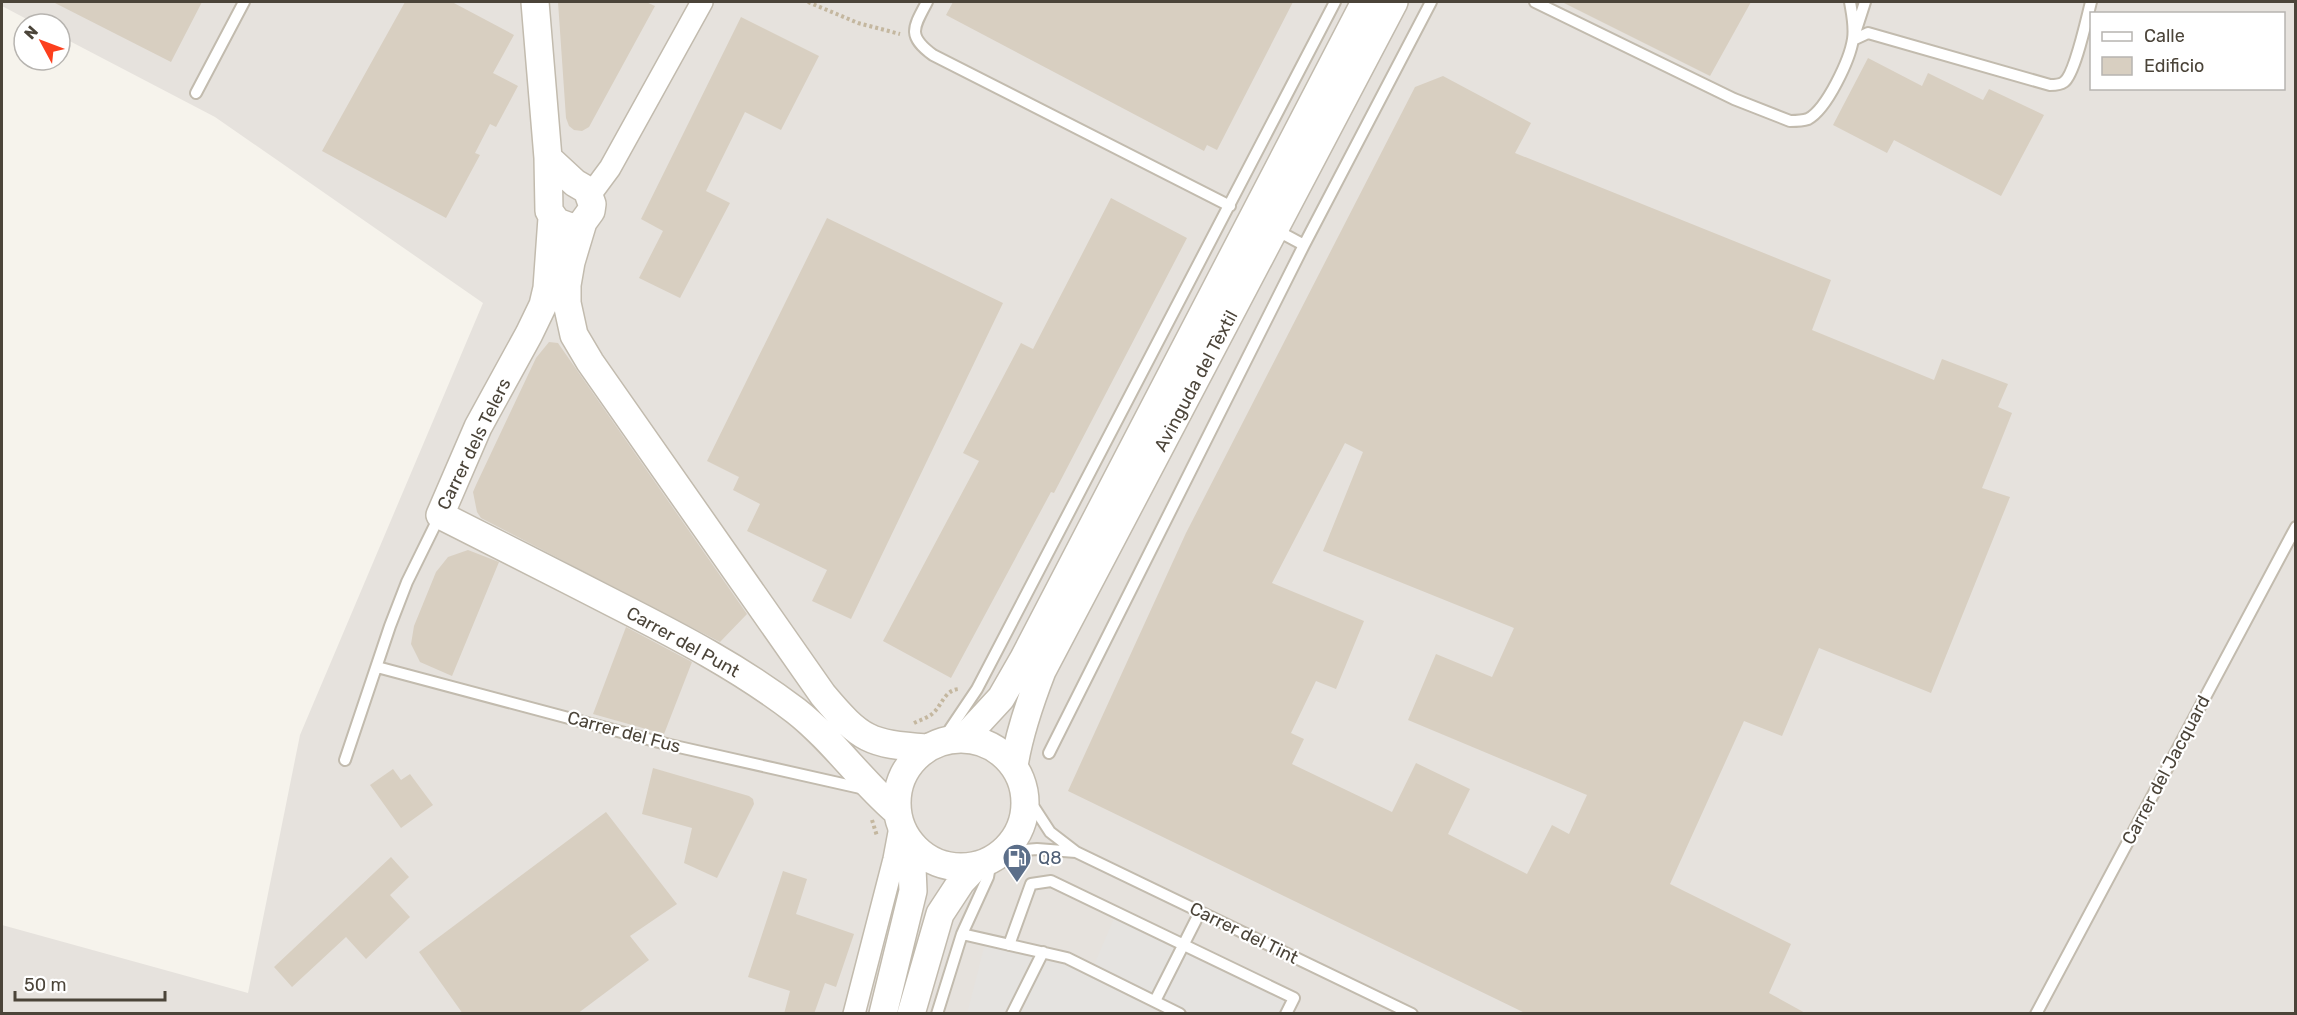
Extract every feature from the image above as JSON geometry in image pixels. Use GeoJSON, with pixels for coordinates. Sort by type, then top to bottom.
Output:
{"type":"FeatureCollection","features":[{"type":"Feature","properties":{"kind":"street","name":"Carrer dels Telers"},"geometry":{"type":"LineString","coordinates":[[440,515],[478,427],[543,305],[547,288],[551,207],[534,2]]}},
{"type":"Feature","properties":{"kind":"street"},"geometry":{"type":"LineString","coordinates":[[583,222],[570,226],[563,225],[551,207],[560,185],[583,189],[610,168],[702,2]]}},
{"type":"Feature","properties":{"kind":"street","name":"Avinguda del Tèxtil"},"geometry":{"type":"LineString","coordinates":[[945,742],[1001,698],[1024,658],[1365,2]]}},
{"type":"Feature","properties":{"kind":"street","name":"Avinguda del Tèxtil"},"geometry":{"type":"LineString","coordinates":[[1014,766],[1029,706],[1042,671],[1394,2]]}},
{"type":"Feature","properties":{"kind":"street"},"geometry":{"type":"LineString","coordinates":[[548,158],[583,189],[592,204],[591,211],[583,222],[567,285],[567,303],[574,335],[590,362],[816,685],[845,722],[860,734],[888,745],[945,742],[992,746],[1014,766],[1024,792],[1025,809],[1022,825],[1014,840],[961,882],[940,914],[911,1014]]}},
{"type":"Feature","properties":{"kind":"street"},"geometry":{"type":"LineString","coordinates":[[529,334],[542,326],[553,325],[574,335]]}},
{"type":"Feature","properties":{"kind":"street","name":"Carrer del Punt"},"geometry":{"type":"LineString","coordinates":[[440,515],[717,658],[798,712],[824,736],[902,827]]}},
{"type":"Feature","properties":{"kind":"street"},"geometry":{"type":"LineString","coordinates":[[883,1014],[913,891],[897,792],[903,775],[913,760],[945,742]]}},
{"type":"Feature","properties":{"kind":"street"},"geometry":{"type":"LineString","coordinates":[[902,827],[924,856],[940,865],[958,868],[990,860]]}},
{"type":"Feature","properties":{"kind":"street"},"geometry":{"type":"LineString","coordinates":[[854,1014],[902,827]]}},
{"type":"Feature","properties":{"kind":"lane"},"geometry":{"type":"LineString","coordinates":[[196,93],[244,2]]}},
{"type":"Feature","properties":{"kind":"lane"},"geometry":{"type":"LineString","coordinates":[[927,2],[915,26],[914,37],[933,55],[1230,206]]}},
{"type":"Feature","properties":{"kind":"lane"},"geometry":{"type":"LineString","coordinates":[[945,742],[977,689],[1335,2]]}},
{"type":"Feature","properties":{"kind":"lane"},"geometry":{"type":"LineString","coordinates":[[1049,753],[1304,245],[1431,2]]}},
{"type":"Feature","properties":{"kind":"lane"},"geometry":{"type":"LineString","coordinates":[[1535,2],[1734,99],[1790,121],[1807,119],[1822,106],[1838,79],[1865,2]]}},
{"type":"Feature","properties":{"kind":"lane"},"geometry":{"type":"LineString","coordinates":[[1850,2],[1854,28],[1853,40]]}},
{"type":"Feature","properties":{"kind":"lane"},"geometry":{"type":"LineString","coordinates":[[1853,40],[1868,33],[2050,85],[2058,85],[2064,82],[2072,69],[2091,2]]}},
{"type":"Feature","properties":{"kind":"lane"},"geometry":{"type":"LineString","coordinates":[[1276,230],[1304,245]]}},
{"type":"Feature","properties":{"kind":"lane","name":"Carrer dels Telers"},"geometry":{"type":"LineString","coordinates":[[345,760],[407,582],[440,515]]}},
{"type":"Feature","properties":{"kind":"lane","name":"Carrer del Jacquard"},"geometry":{"type":"LineString","coordinates":[[2037,1014],[2295,527]]}},
{"type":"Feature","properties":{"kind":"lane","name":"Carrer del Fus"},"geometry":{"type":"LineString","coordinates":[[377,667],[670,745],[873,791]]}},
{"type":"Feature","properties":{"kind":"lane"},"geometry":{"type":"LineString","coordinates":[[1024,792],[1050,832],[1076,852]]}},
{"type":"Feature","properties":{"kind":"lane"},"geometry":{"type":"LineString","coordinates":[[937,1014],[962,934],[988,877],[990,860],[1037,849],[1076,852]]}},
{"type":"Feature","properties":{"kind":"lane","name":"Carrer del Tint"},"geometry":{"type":"LineString","coordinates":[[1076,852],[1412,1014]]}},
{"type":"Feature","properties":{"kind":"lane"},"geometry":{"type":"LineString","coordinates":[[1009,945],[1031,884],[1051,881],[1294,998],[1286,1014]]}},
{"type":"Feature","properties":{"kind":"lane"},"geometry":{"type":"LineString","coordinates":[[1155,1001],[1200,912]]}},
{"type":"Feature","properties":{"kind":"lane"},"geometry":{"type":"LineString","coordinates":[[962,934],[1067,958],[1180,1014]]}},
{"type":"Feature","properties":{"kind":"lane"},"geometry":{"type":"LineString","coordinates":[[1012,1014],[1042,952]]}},
{"type":"Feature","properties":{"kind":"path"},"geometry":{"type":"LineString","coordinates":[[808,2],[858,23],[914,37]]}},
{"type":"Feature","properties":{"kind":"shaded area"},"geometry":{"type":"Polygon","coordinates":[[[2,2],[2295,2],[2295,1013],[2,1014],[2,925],[248,993],[300,735],[483,303],[215,117],[72,42],[72,12],[13,12],[2,6],[2,2]]]}},
{"type":"Feature","properties":{"kind":"shaded area"},"geometry":{"type":"Polygon","coordinates":[[[1116,914],[1294,998],[1286,1014],[967,1014],[986,940],[1092,970],[1116,914]]]}},
{"type":"Feature","properties":{"kind":"building"},"geometry":{"type":"Polygon","coordinates":[[[53,2],[202,2],[171,62],[53,2]]]}},
{"type":"Feature","properties":{"kind":"building"},"geometry":{"type":"Polygon","coordinates":[[[405,2],[452,2],[514,35],[493,73],[518,86],[496,127],[490,124],[475,153],[480,155],[446,218],[322,151],[405,2]]]}},
{"type":"Feature","properties":{"kind":"building"},"geometry":{"type":"Polygon","coordinates":[[[558,2],[646,2],[655,6],[589,127],[582,131],[574,130],[569,126],[566,118],[558,2]]]}},
{"type":"Feature","properties":{"kind":"building"},"geometry":{"type":"Polygon","coordinates":[[[953,2],[1293,2],[1217,150],[1207,145],[1204,151],[946,15],[953,2]]]}},
{"type":"Feature","properties":{"kind":"building"},"geometry":{"type":"Polygon","coordinates":[[[1562,2],[1751,2],[1710,76],[1562,2]]]}},
{"type":"Feature","properties":{"kind":"building"},"geometry":{"type":"Polygon","coordinates":[[[741,17],[819,56],[781,130],[745,112],[706,191],[730,203],[680,298],[639,278],[663,231],[641,219],[741,17]]]}},
{"type":"Feature","properties":{"kind":"building"},"geometry":{"type":"Polygon","coordinates":[[[1868,58],[1922,86],[1928,73],[1983,100],[1989,89],[2044,115],[2001,196],[1894,140],[1887,153],[1833,125],[1868,58]]]}},
{"type":"Feature","properties":{"kind":"building"},"geometry":{"type":"Polygon","coordinates":[[[1443,76],[1531,123],[1515,153],[1831,280],[1812,330],[1934,380],[1942,359],[2008,384],[1998,407],[2012,413],[1982,488],[2010,497],[1931,693],[1819,648],[1782,736],[1744,721],[1670,884],[1791,944],[1769,993],[1807,1014],[1527,1014],[1068,791],[1186,533],[1415,87],[1443,76]],[[1345,443],[1272,583],[1364,621],[1336,689],[1316,681],[1291,733],[1304,739],[1292,764],[1392,812],[1416,763],[1470,789],[1448,834],[1527,874],[1552,825],[1569,834],[1587,795],[1408,720],[1436,654],[1492,677],[1514,628],[1323,551],[1363,452],[1345,443]]]}},
{"type":"Feature","properties":{"kind":"building"},"geometry":{"type":"Polygon","coordinates":[[[1111,198],[1187,238],[1054,493],[1051,492],[951,678],[883,641],[979,461],[963,453],[1021,343],[1033,349],[1111,198]]]}},
{"type":"Feature","properties":{"kind":"building"},"geometry":{"type":"Polygon","coordinates":[[[827,218],[1003,303],[851,619],[812,601],[827,570],[747,531],[760,504],[733,490],[739,477],[707,461],[827,218]]]}},
{"type":"Feature","properties":{"kind":"building"},"geometry":{"type":"Polygon","coordinates":[[[549,342],[558,343],[747,614],[720,642],[481,518],[477,512],[473,492],[536,358],[549,342]]]}},
{"type":"Feature","properties":{"kind":"building"},"geometry":{"type":"Polygon","coordinates":[[[468,550],[499,562],[452,676],[420,662],[411,644],[414,626],[436,572],[448,557],[468,550]]]}},
{"type":"Feature","properties":{"kind":"building"},"geometry":{"type":"Polygon","coordinates":[[[626,627],[692,662],[664,734],[593,714],[626,627]]]}},
{"type":"Feature","properties":{"kind":"building"},"geometry":{"type":"Polygon","coordinates":[[[653,768],[753,799],[754,804],[717,878],[684,863],[692,828],[642,814],[653,768]]]}},
{"type":"Feature","properties":{"kind":"building"},"geometry":{"type":"Polygon","coordinates":[[[393,769],[401,780],[410,774],[433,805],[401,828],[370,785],[393,769]]]}},
{"type":"Feature","properties":{"kind":"building"},"geometry":{"type":"Polygon","coordinates":[[[606,812],[677,904],[630,936],[649,960],[577,1014],[463,1014],[419,952],[606,812]]]}},
{"type":"Feature","properties":{"kind":"building"},"geometry":{"type":"Polygon","coordinates":[[[391,857],[409,877],[390,895],[410,917],[366,959],[346,937],[292,987],[274,967],[391,857]]]}},
{"type":"Feature","properties":{"kind":"building"},"geometry":{"type":"Polygon","coordinates":[[[783,871],[807,879],[796,914],[854,934],[836,987],[825,983],[814,1014],[784,1014],[790,991],[748,977],[783,871]]]}},
{"type":"Feature","properties":{"kind":"place","name":"Q8"},"geometry":{"type":"Point","coordinates":[1017,884]}}]}
